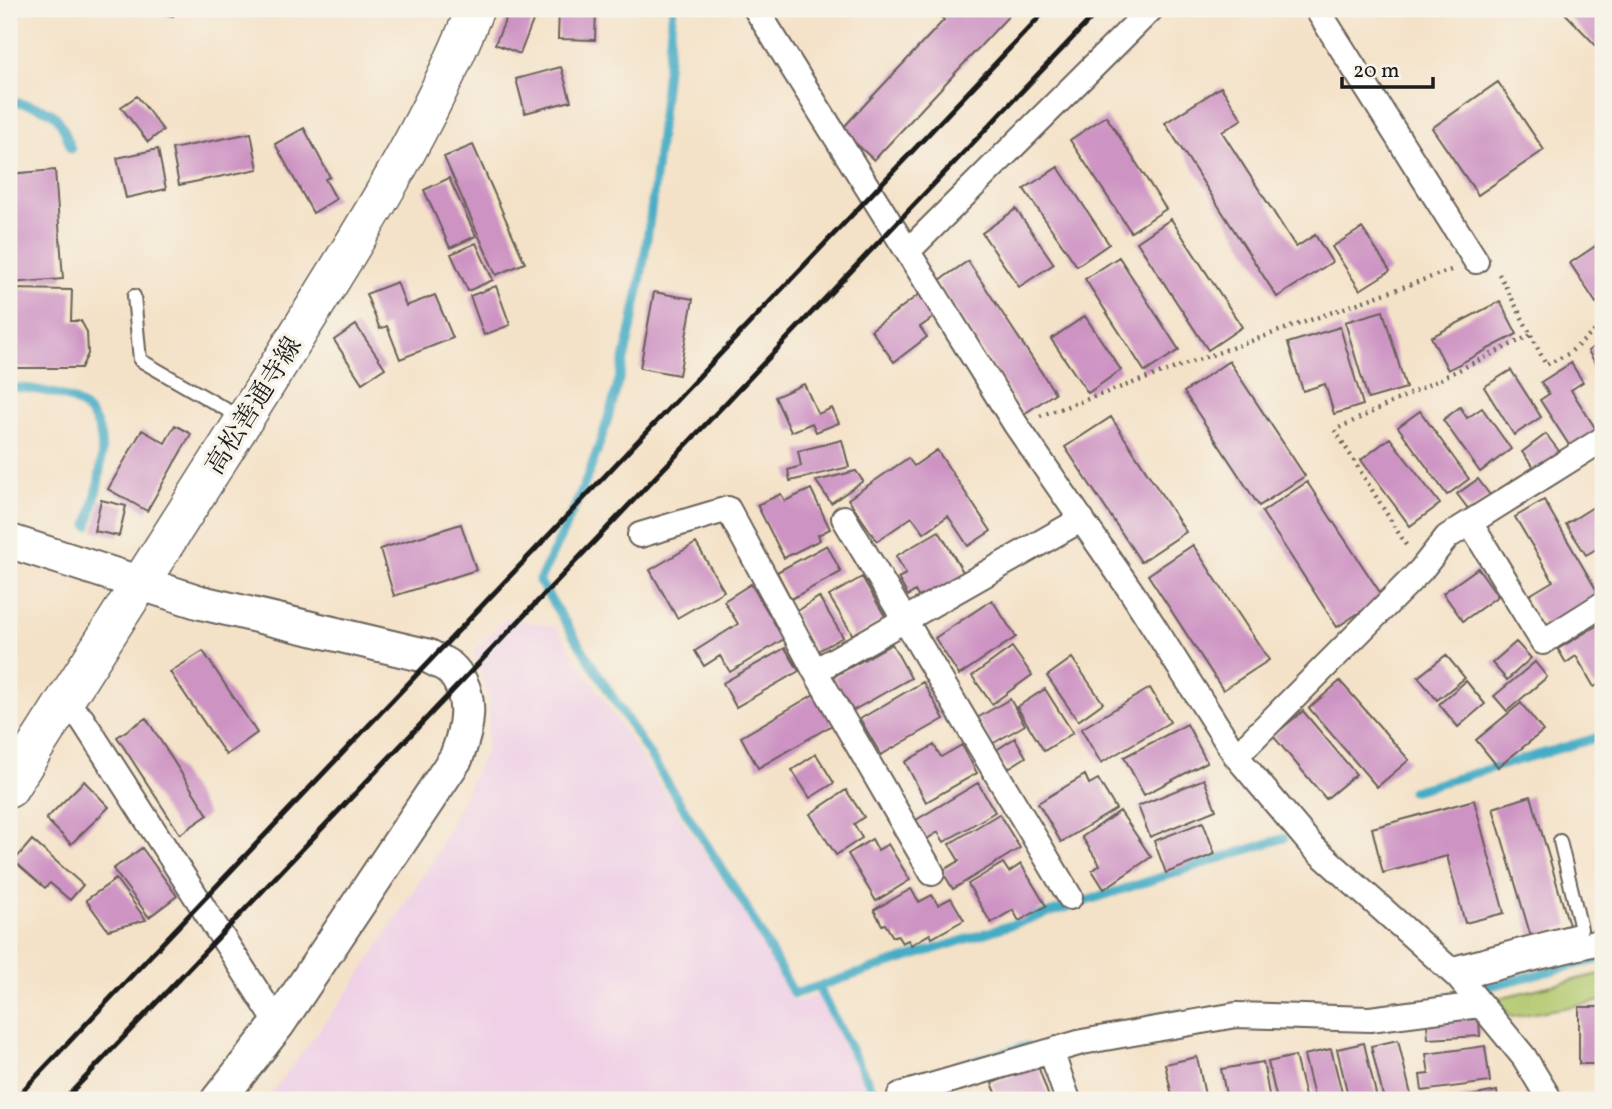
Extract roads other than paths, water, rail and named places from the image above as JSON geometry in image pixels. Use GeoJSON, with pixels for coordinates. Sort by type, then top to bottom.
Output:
{"type":"FeatureCollection","features":[{"type":"Feature","properties":{"kind":"main road","name":"高松善通寺線"},"geometry":{"type":"LineString","coordinates":[[9,789],[137,584],[244,420],[410,149],[456,56],[475,9]]}},
{"type":"Feature","properties":{"kind":"street"},"geometry":{"type":"LineString","coordinates":[[756,9],[1016,425],[1082,519],[1236,756],[1312,847],[1464,986],[1524,1057],[1550,1100]]}},
{"type":"Feature","properties":{"kind":"street"},"geometry":{"type":"LineString","coordinates":[[908,251],[1151,9]]}},
{"type":"Feature","properties":{"kind":"street"},"geometry":{"type":"LineString","coordinates":[[1317,9],[1476,261]]}},
{"type":"Feature","properties":{"kind":"street"},"geometry":{"type":"LineString","coordinates":[[1236,756],[1421,569],[1447,537],[1603,439]]}},
{"type":"Feature","properties":{"kind":"street"},"geometry":{"type":"LineString","coordinates":[[640,534],[728,509],[815,671],[932,873]]}},
{"type":"Feature","properties":{"kind":"street"},"geometry":{"type":"LineString","coordinates":[[844,517],[1070,897]]}},
{"type":"Feature","properties":{"kind":"street"},"geometry":{"type":"LineString","coordinates":[[815,671],[1082,519]]}},
{"type":"Feature","properties":{"kind":"street"},"geometry":{"type":"LineString","coordinates":[[1470,523],[1543,642],[1603,604]]}},
{"type":"Feature","properties":{"kind":"street"},"geometry":{"type":"LineString","coordinates":[[9,541],[137,584],[428,656],[451,669],[463,691],[467,730],[456,758],[278,1024],[218,1100]]}},
{"type":"Feature","properties":{"kind":"street"},"geometry":{"type":"LineString","coordinates":[[63,703],[82,719],[278,1024]]}},
{"type":"Feature","properties":{"kind":"street"},"geometry":{"type":"LineString","coordinates":[[900,1095],[1082,1042],[1236,1015],[1370,1019],[1603,941]]}},
{"type":"Feature","properties":{"kind":"street"},"geometry":{"type":"LineString","coordinates":[[1051,1051],[1068,1100]]}},
{"type":"Feature","properties":{"kind":"lane"},"geometry":{"type":"LineString","coordinates":[[134,296],[140,360],[244,420]]}},
{"type":"Feature","properties":{"kind":"lane"},"geometry":{"type":"LineString","coordinates":[[1464,986],[1581,929],[1560,841]]}},
{"type":"Feature","properties":{"kind":"waterway"},"geometry":{"type":"LineString","coordinates":[[673,9],[646,242],[624,359],[590,470],[539,581],[745,905],[794,994],[1284,838]]}},
{"type":"Feature","properties":{"kind":"waterway"},"geometry":{"type":"LineString","coordinates":[[9,101],[50,112],[61,125],[71,149]]}},
{"type":"Feature","properties":{"kind":"waterway"},"geometry":{"type":"LineString","coordinates":[[9,387],[44,391],[70,399],[88,411],[98,426],[102,445],[101,468],[88,526]]}},
{"type":"Feature","properties":{"kind":"waterway"},"geometry":{"type":"LineString","coordinates":[[1412,791],[1603,736]]}},
{"type":"Feature","properties":{"kind":"waterway"},"geometry":{"type":"LineString","coordinates":[[1442,998],[1603,958]]}},
{"type":"Feature","properties":{"kind":"waterway"},"geometry":{"type":"LineString","coordinates":[[819,989],[871,1087],[883,1100]]}},
{"type":"Feature","properties":{"kind":"waterway"},"geometry":{"type":"LineString","coordinates":[[1150,1018],[1181,1013]]}},
{"type":"Feature","properties":{"kind":"waterway"},"geometry":{"type":"LineString","coordinates":[[956,1066],[1027,1046]]}},
{"type":"Feature","properties":{"kind":"waterway"},"geometry":{"type":"LineString","coordinates":[[881,1097],[897,1087]]}},
{"type":"Feature","properties":{"kind":"railway"},"geometry":{"type":"LineString","coordinates":[[14,1100],[1047,9]]}},
{"type":"Feature","properties":{"kind":"railway"},"geometry":{"type":"LineString","coordinates":[[64,1100],[1100,9]]}}]}
